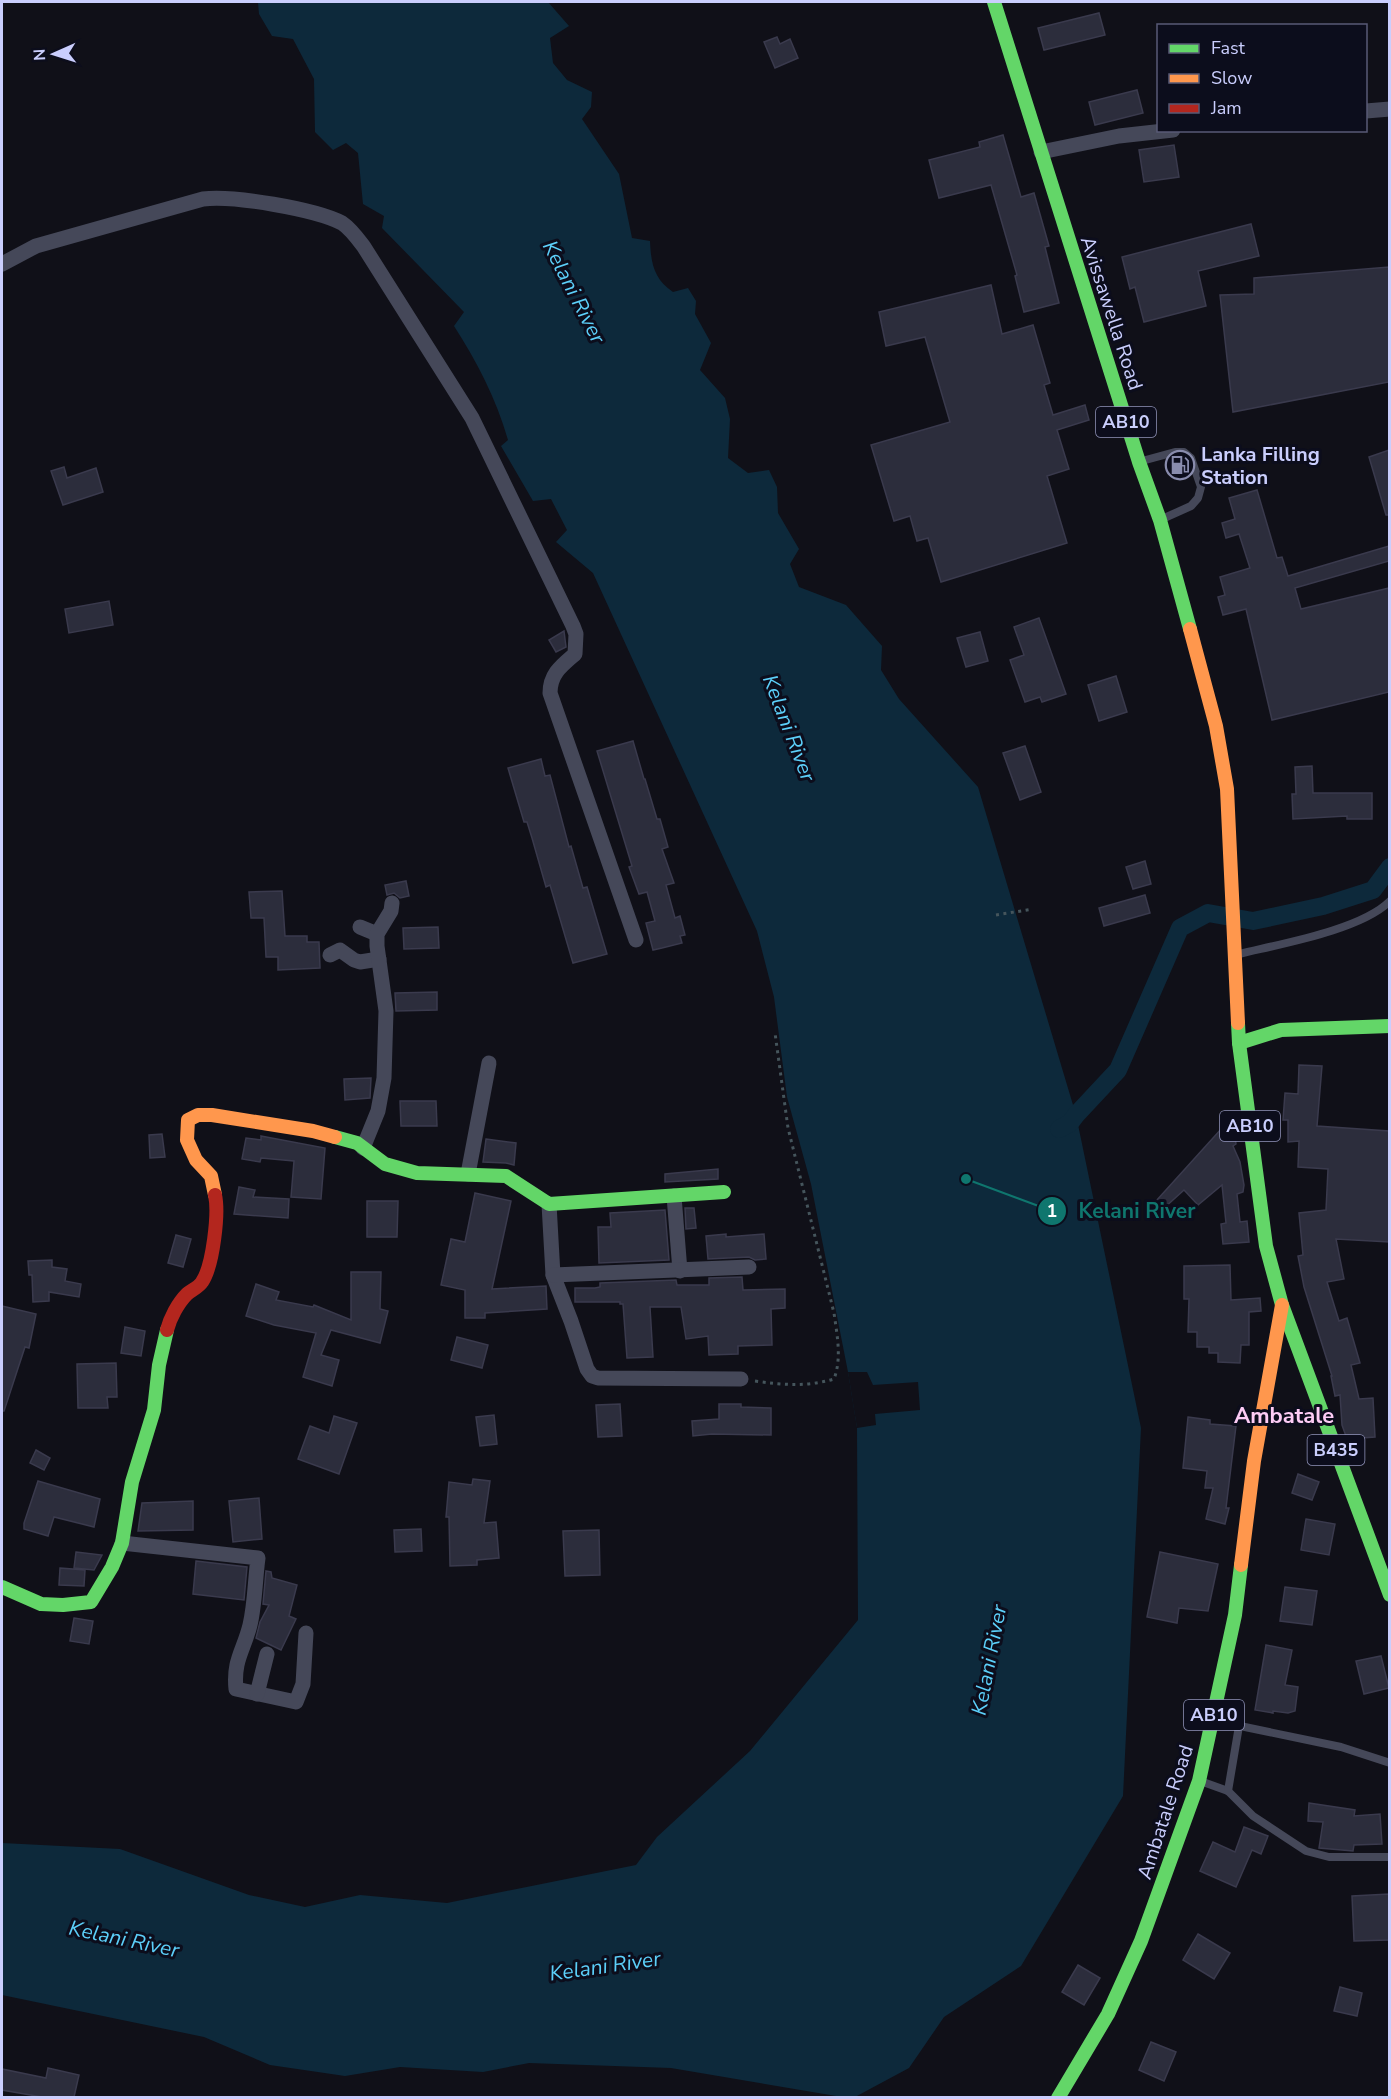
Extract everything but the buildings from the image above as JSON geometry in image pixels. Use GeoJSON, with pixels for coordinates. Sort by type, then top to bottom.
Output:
{"type":"FeatureCollection","features":[{"type":"Feature","properties":{"kind":"main road","name":"Avissawella Road"},"geometry":{"type":"LineString","coordinates":[[994,2],[1139,462],[1160,520],[1216,726],[1227,789],[1234,950]]}},
{"type":"Feature","properties":{"kind":"main road","name":"AB10"},"geometry":{"type":"LineString","coordinates":[[1234,950],[1239,1043],[1266,1246],[1282,1305]]}},
{"type":"Feature","properties":{"kind":"main road"},"geometry":{"type":"LineString","coordinates":[[1239,1043],[1281,1030],[1389,1026]]}},
{"type":"Feature","properties":{"kind":"main road"},"geometry":{"type":"LineString","coordinates":[[2,1587],[41,1604],[63,1605],[91,1602],[112,1567],[122,1543],[132,1482],[154,1410],[159,1365],[169,1320],[185,1296],[202,1282],[214,1247],[217,1203],[211,1176],[196,1160],[187,1140],[188,1120],[198,1115],[223,1117],[313,1131],[357,1143],[385,1164],[417,1173],[506,1176],[549,1203],[724,1192]]}},
{"type":"Feature","properties":{"kind":"main road","name":"B435"},"geometry":{"type":"LineString","coordinates":[[1282,1305],[1389,1595]]}},
{"type":"Feature","properties":{"kind":"main road","name":"Ambatale Road"},"geometry":{"type":"LineString","coordinates":[[1058,2097],[1077,2069],[1113,2004],[1141,1941],[1199,1781],[1235,1615],[1254,1461],[1282,1305]]}},
{"type":"Feature","properties":{"kind":"street"},"geometry":{"type":"LineString","coordinates":[[1367,111],[1389,109]]}},
{"type":"Feature","properties":{"kind":"street"},"geometry":{"type":"LineString","coordinates":[[1041,152],[1119,136],[1157,132]]}},
{"type":"Feature","properties":{"kind":"street"},"geometry":{"type":"LineString","coordinates":[[2,264],[36,246],[216,197],[288,208],[325,217],[343,224],[353,234],[472,418],[573,626],[576,634],[575,654],[553,674],[550,693],[636,940]]}},
{"type":"Feature","properties":{"kind":"street"},"geometry":{"type":"LineString","coordinates":[[363,1148],[378,1111],[384,1078],[386,1011],[377,934],[391,911],[392,903]]}},
{"type":"Feature","properties":{"kind":"street"},"geometry":{"type":"LineString","coordinates":[[360,927],[377,934]]}},
{"type":"Feature","properties":{"kind":"street"},"geometry":{"type":"LineString","coordinates":[[330,955],[340,950],[360,962],[379,959]]}},
{"type":"Feature","properties":{"kind":"street"},"geometry":{"type":"LineString","coordinates":[[468,1174],[489,1063]]}},
{"type":"Feature","properties":{"kind":"street"},"geometry":{"type":"LineString","coordinates":[[674,1196],[680,1271]]}},
{"type":"Feature","properties":{"kind":"street"},"geometry":{"type":"LineString","coordinates":[[549,1203],[553,1275],[587,1369],[592,1376],[598,1378],[741,1379]]}},
{"type":"Feature","properties":{"kind":"street"},"geometry":{"type":"LineString","coordinates":[[553,1275],[749,1267]]}},
{"type":"Feature","properties":{"kind":"street"},"geometry":{"type":"LineString","coordinates":[[122,1543],[258,1558],[250,1624],[234,1676],[236,1689],[296,1702],[303,1684],[306,1633]]}},
{"type":"Feature","properties":{"kind":"street"},"geometry":{"type":"LineString","coordinates":[[257,1694],[267,1654]]}},
{"type":"Feature","properties":{"kind":"lane"},"geometry":{"type":"LineString","coordinates":[[1139,462],[1175,452],[1184,452],[1191,458],[1201,487],[1198,498],[1191,506],[1160,520]]}},
{"type":"Feature","properties":{"kind":"lane"},"geometry":{"type":"LineString","coordinates":[[1234,950],[1357,923],[1384,907],[1389,901]]}},
{"type":"Feature","properties":{"kind":"lane"},"geometry":{"type":"LineString","coordinates":[[1213,1720],[1341,1748],[1389,1763]]}},
{"type":"Feature","properties":{"kind":"lane"},"geometry":{"type":"LineString","coordinates":[[1228,1791],[1239,1726]]}},
{"type":"Feature","properties":{"kind":"lane"},"geometry":{"type":"LineString","coordinates":[[1199,1781],[1228,1791],[1253,1816],[1306,1851],[1329,1857],[1389,1857]]}},
{"type":"Feature","properties":{"kind":"path"},"geometry":{"type":"LineString","coordinates":[[996,915],[1033,909]]}},
{"type":"Feature","properties":{"kind":"path"},"geometry":{"type":"LineString","coordinates":[[741,1379],[791,1386],[821,1383],[834,1379],[838,1368],[838,1343],[834,1313],[788,1128],[775,1033]]}},
{"type":"Feature","properties":{"kind":"water"},"geometry":{"type":"Polygon","coordinates":[[[258,2],[548,2],[569,26],[550,38],[553,63],[567,80],[592,92],[591,107],[582,119],[619,174],[632,238],[650,241],[651,257],[662,282],[673,292],[688,288],[696,301],[695,314],[711,343],[700,370],[725,398],[730,419],[728,458],[748,473],[769,470],[777,487],[778,513],[799,549],[790,564],[799,587],[846,605],[882,646],[881,670],[899,699],[978,787],[1076,1115],[1141,1428],[1123,1796],[1021,1966],[944,2017],[909,2068],[855,2097],[842,2097],[671,2068],[529,2063],[483,2072],[400,2067],[345,2076],[270,2065],[204,2037],[2,1995],[2,1843],[120,1849],[249,1895],[305,1907],[360,1895],[447,1903],[636,1865],[657,1837],[750,1751],[858,1620],[857,1428],[811,1184],[787,1097],[774,997],[757,931],[593,573],[556,542],[567,530],[551,499],[533,501],[501,446],[508,440],[498,410],[478,367],[454,326],[464,312],[382,228],[384,216],[363,204],[358,153],[346,143],[333,150],[315,132],[314,79],[293,39],[272,36],[259,14],[258,2]]]}},
{"type":"Feature","properties":{"kind":"pier"},"geometry":{"type":"Polygon","coordinates":[[[848,1372],[867,1372],[873,1385],[918,1382],[920,1410],[875,1414],[876,1425],[857,1428],[848,1372]]]}},
{"type":"Feature","properties":{"kind":"waterway"},"geometry":{"type":"LineString","coordinates":[[1059,1129],[1070,1123],[1118,1070],[1180,928],[1208,913],[1253,921],[1323,906],[1373,890],[1390,867]]}},
{"type":"Feature","properties":{"kind":"traffic: fast"},"geometry":{"type":"LineString","coordinates":[[994,2],[1139,462],[1160,520],[1190,629]]}},
{"type":"Feature","properties":{"kind":"traffic: fast"},"geometry":{"type":"LineString","coordinates":[[1238,1023],[1266,1246],[1282,1305],[1390,1595]]}},
{"type":"Feature","properties":{"kind":"traffic: fast"},"geometry":{"type":"LineString","coordinates":[[1239,1043],[1281,1030],[1390,1026]]}},
{"type":"Feature","properties":{"kind":"traffic: fast"},"geometry":{"type":"LineString","coordinates":[[335,1137],[357,1143],[385,1164],[417,1173],[506,1176],[549,1204],[724,1192]]}},
{"type":"Feature","properties":{"kind":"traffic: fast"},"geometry":{"type":"LineString","coordinates":[[2,1587],[41,1604],[63,1605],[91,1602],[112,1567],[122,1543],[132,1482],[154,1410],[159,1365],[167,1330]]}},
{"type":"Feature","properties":{"kind":"traffic: fast"},"geometry":{"type":"LineString","coordinates":[[1058,2098],[1108,2014],[1141,1941],[1199,1781],[1235,1615],[1241,1565]]}},
{"type":"Feature","properties":{"kind":"traffic: slow"},"geometry":{"type":"LineString","coordinates":[[1190,629],[1216,726],[1227,789],[1238,1023]]}},
{"type":"Feature","properties":{"kind":"traffic: slow"},"geometry":{"type":"LineString","coordinates":[[215,1195],[211,1176],[196,1160],[187,1140],[188,1120],[198,1115],[212,1115],[313,1131],[335,1137]]}},
{"type":"Feature","properties":{"kind":"traffic: slow"},"geometry":{"type":"LineString","coordinates":[[1241,1565],[1254,1461],[1282,1305]]}},
{"type":"Feature","properties":{"kind":"traffic: jam"},"geometry":{"type":"LineString","coordinates":[[167,1330],[180,1302],[201,1284],[206,1274],[214,1239],[215,1195]]}},
{"type":"Feature","properties":{"kind":"place","name":"Lanka Filling Station"},"geometry":{"type":"Point","coordinates":[1180,465]}},
{"type":"Feature","properties":{"kind":"place","name":"Kelani River"},"geometry":{"type":"Point","coordinates":[966,1179]}},
{"type":"Feature","properties":{"kind":"district","name":"Ambatale"},"geometry":{"type":"Point","coordinates":[1284,1415]}}]}
